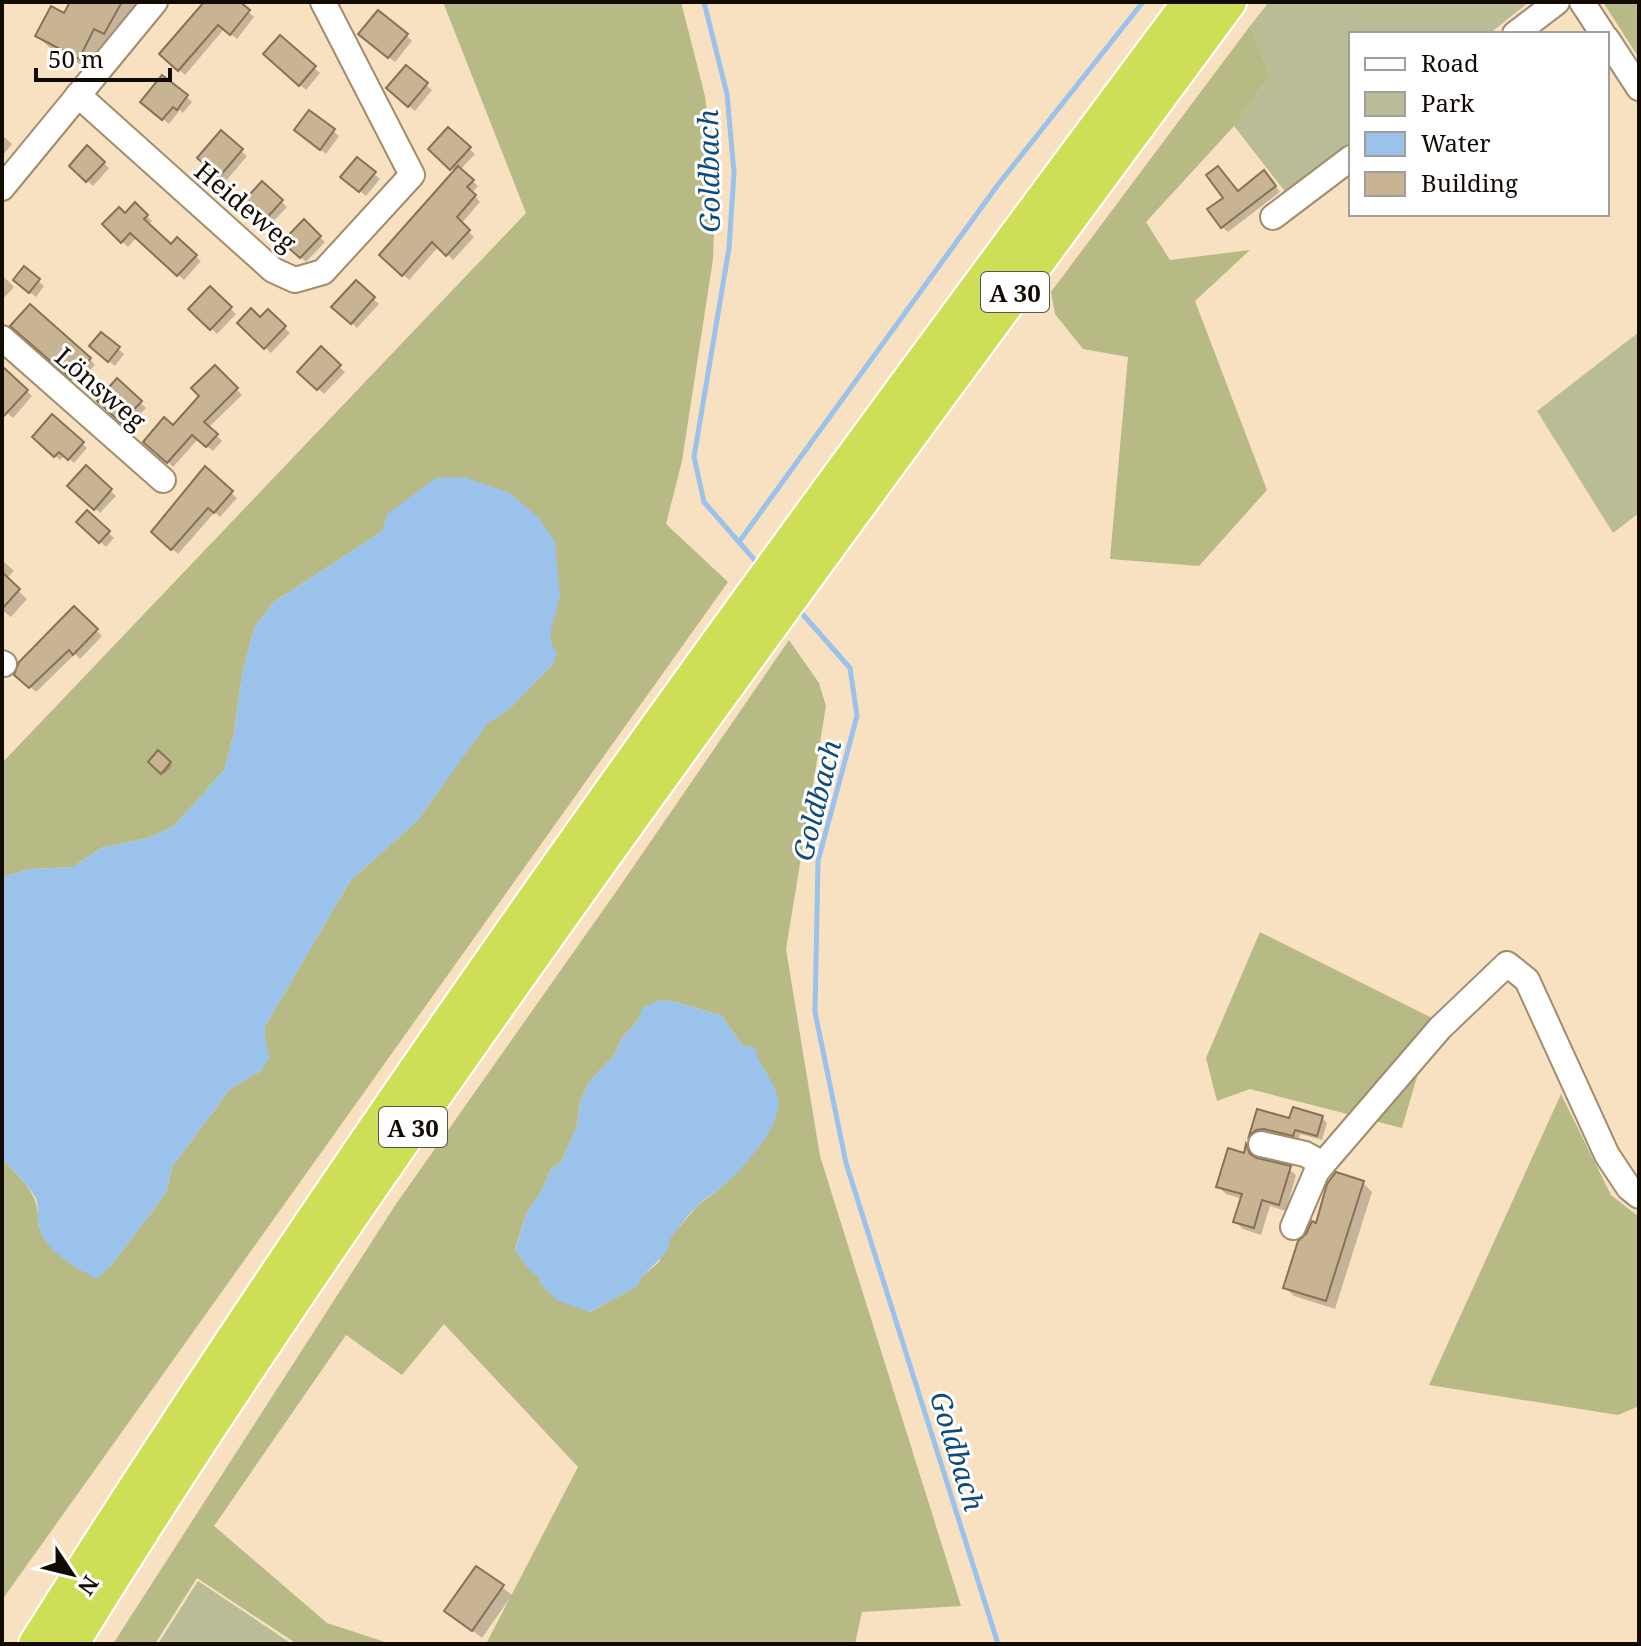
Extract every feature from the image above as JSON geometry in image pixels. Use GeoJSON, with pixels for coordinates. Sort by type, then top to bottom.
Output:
{"type":"FeatureCollection","features":[{"type":"Feature","properties":{"kind":"highway","name":"A 30"},"geometry":{"type":"LineString","coordinates":[[790,570],[910,377],[1190,2]]}},
{"type":"Feature","properties":{"kind":"highway","name":"A 30"},"geometry":{"type":"LineString","coordinates":[[71,1644],[277,1326],[762,609],[1229,2]]}},
{"type":"Feature","properties":{"kind":"highway","name":"A 30"},"geometry":{"type":"LineString","coordinates":[[36,1644],[119,1512],[340,1181],[590,821],[762,609]]}},
{"type":"Feature","properties":{"kind":"street"},"geometry":{"type":"LineString","coordinates":[[2,188],[155,2]]}},
{"type":"Feature","properties":{"kind":"street","name":"Heideweg"},"geometry":{"type":"LineString","coordinates":[[78,95],[273,270],[295,280],[323,272],[412,175],[323,2]]}},
{"type":"Feature","properties":{"kind":"street"},"geometry":{"type":"LineString","coordinates":[[1518,32],[1557,2]]}},
{"type":"Feature","properties":{"kind":"street"},"geometry":{"type":"LineString","coordinates":[[1582,2],[1602,32]]}},
{"type":"Feature","properties":{"kind":"street"},"geometry":{"type":"LineString","coordinates":[[1609,42],[1639,88]]}},
{"type":"Feature","properties":{"kind":"street"},"geometry":{"type":"LineString","coordinates":[[1273,217],[1349,160]]}},
{"type":"Feature","properties":{"kind":"street","name":"Lönsweg"},"geometry":{"type":"LineString","coordinates":[[2,338],[163,480]]}},
{"type":"Feature","properties":{"kind":"street"},"geometry":{"type":"LineString","coordinates":[[1293,1227],[1316,1173],[1323,1164],[1440,1028],[1507,964],[1527,980],[1607,1155],[1629,1188],[1639,1196]]}},
{"type":"Feature","properties":{"kind":"street"},"geometry":{"type":"LineString","coordinates":[[1261,1144],[1305,1154],[1323,1164]]}},
{"type":"Feature","properties":{"kind":"green space"},"geometry":{"type":"Polygon","coordinates":[[[443,2],[681,2],[705,96],[716,174],[713,259],[682,461],[666,524],[728,582],[2,1600],[2,1158],[33,1196],[38,1226],[110,1267],[166,1193],[172,1167],[230,1089],[262,1070],[268,1059],[264,1028],[350,881],[417,821],[487,723],[509,709],[554,663],[550,633],[382,531],[274,602],[255,626],[242,674],[234,733],[224,770],[174,826],[148,838],[101,848],[73,867],[30,869],[2,877],[2,763],[526,213],[443,2]]]}},
{"type":"Feature","properties":{"kind":"green space"},"geometry":{"type":"Polygon","coordinates":[[[1269,2],[1529,2],[1492,32],[1349,32],[1349,145],[1287,194],[1234,126],[1270,75],[1250,26],[1269,2]]]}},
{"type":"Feature","properties":{"kind":"green space"},"geometry":{"type":"Polygon","coordinates":[[[1603,2],[1639,2],[1639,58],[1603,2]]]}},
{"type":"Feature","properties":{"kind":"green space"},"geometry":{"type":"Polygon","coordinates":[[[1250,26],[1270,75],[1234,126],[1146,222],[1170,260],[1250,250],[1195,301],[1267,490],[1199,566],[1110,559],[1128,357],[1083,349],[1055,314],[1051,292],[1250,26]]]}},
{"type":"Feature","properties":{"kind":"green space"},"geometry":{"type":"Polygon","coordinates":[[[1639,332],[1639,513],[1613,533],[1537,411],[1639,332]]]}},
{"type":"Feature","properties":{"kind":"green space"},"geometry":{"type":"Polygon","coordinates":[[[789,640],[819,683],[826,706],[786,949],[820,1156],[961,1606],[862,1612],[855,1644],[486,1644],[578,1467],[444,1324],[402,1375],[346,1335],[214,1526],[327,1623],[391,1644],[297,1644],[197,1578],[155,1644],[113,1644],[396,1204],[789,640]],[[660,1000],[643,1008],[614,1055],[589,1082],[580,1102],[577,1126],[561,1162],[551,1169],[526,1214],[515,1249],[540,1278],[541,1285],[590,1312],[637,1286],[640,1278],[659,1262],[669,1239],[698,1205],[722,1187],[769,1079],[757,1057],[742,1045],[721,1015],[660,1000]]]}},
{"type":"Feature","properties":{"kind":"green space"},"geometry":{"type":"Polygon","coordinates":[[[1260,932],[1434,1019],[1402,1128],[1250,1089],[1217,1101],[1206,1058],[1260,932]]]}},
{"type":"Feature","properties":{"kind":"green space"},"geometry":{"type":"Polygon","coordinates":[[[1561,1094],[1611,1195],[1639,1217],[1639,1406],[1618,1415],[1429,1385],[1561,1094]]]}},
{"type":"Feature","properties":{"kind":"green space"},"geometry":{"type":"Polygon","coordinates":[[[198,1581],[292,1644],[158,1644],[198,1581]]]}},
{"type":"Feature","properties":{"kind":"water"},"geometry":{"type":"Polygon","coordinates":[[[464,477],[510,493],[539,518],[555,542],[560,596],[550,633],[552,646],[557,653],[554,663],[509,709],[487,724],[417,821],[350,881],[264,1028],[269,1059],[262,1070],[230,1089],[172,1167],[166,1193],[110,1267],[96,1279],[49,1245],[39,1228],[35,1197],[2,1158],[2,877],[30,869],[73,867],[101,848],[148,838],[174,826],[224,770],[234,733],[242,674],[255,626],[274,602],[382,531],[387,514],[436,478],[464,477]]]}},
{"type":"Feature","properties":{"kind":"water"},"geometry":{"type":"Polygon","coordinates":[[[660,1000],[721,1015],[742,1045],[755,1047],[776,1091],[778,1109],[760,1146],[723,1186],[690,1213],[670,1239],[661,1259],[640,1279],[637,1286],[590,1312],[558,1301],[541,1285],[540,1278],[530,1271],[515,1250],[526,1214],[551,1169],[561,1162],[577,1126],[580,1102],[589,1082],[614,1055],[622,1038],[638,1020],[642,1008],[660,1000]]]}},
{"type":"Feature","properties":{"kind":"building"},"geometry":{"type":"Polygon","coordinates":[[[70,2],[122,2],[104,34],[94,29],[79,59],[35,36],[51,6],[64,13],[70,2]]]}},
{"type":"Feature","properties":{"kind":"building"},"geometry":{"type":"Polygon","coordinates":[[[204,2],[240,2],[250,10],[230,35],[218,25],[178,71],[159,54],[204,2]]]}},
{"type":"Feature","properties":{"kind":"building"},"geometry":{"type":"Polygon","coordinates":[[[378,10],[408,34],[388,58],[358,34],[378,10]]]}},
{"type":"Feature","properties":{"kind":"building"},"geometry":{"type":"Polygon","coordinates":[[[280,35],[316,66],[299,86],[263,54],[280,35]]]}},
{"type":"Feature","properties":{"kind":"building"},"geometry":{"type":"Polygon","coordinates":[[[406,65],[428,83],[408,107],[386,88],[406,65]]]}},
{"type":"Feature","properties":{"kind":"building"},"geometry":{"type":"Polygon","coordinates":[[[162,75],[188,95],[177,110],[173,107],[162,120],[140,102],[162,75]]]}},
{"type":"Feature","properties":{"kind":"building"},"geometry":{"type":"Polygon","coordinates":[[[309,110],[335,129],[320,150],[294,130],[309,110]]]}},
{"type":"Feature","properties":{"kind":"building"},"geometry":{"type":"Polygon","coordinates":[[[448,127],[471,147],[450,170],[428,149],[448,127]]]}},
{"type":"Feature","properties":{"kind":"building"},"geometry":{"type":"Polygon","coordinates":[[[221,130],[243,149],[219,177],[197,158],[221,130]]]}},
{"type":"Feature","properties":{"kind":"building"},"geometry":{"type":"Polygon","coordinates":[[[87,145],[105,162],[86,182],[69,166],[87,145]]]}},
{"type":"Feature","properties":{"kind":"building"},"geometry":{"type":"Polygon","coordinates":[[[357,157],[376,172],[359,192],[340,177],[357,157]]]}},
{"type":"Feature","properties":{"kind":"building"},"geometry":{"type":"Polygon","coordinates":[[[458,166],[474,180],[467,187],[476,195],[457,217],[470,230],[446,256],[432,242],[402,276],[379,255],[458,166]]]}},
{"type":"Feature","properties":{"kind":"building"},"geometry":{"type":"Polygon","coordinates":[[[1218,166],[1238,191],[1264,170],[1276,186],[1221,228],[1207,209],[1223,198],[1206,175],[1218,166]]]}},
{"type":"Feature","properties":{"kind":"building"},"geometry":{"type":"Polygon","coordinates":[[[262,181],[283,200],[261,224],[240,205],[262,181]]]}},
{"type":"Feature","properties":{"kind":"building"},"geometry":{"type":"Polygon","coordinates":[[[135,202],[148,215],[144,219],[171,244],[177,237],[197,255],[177,276],[130,233],[121,243],[102,224],[119,207],[125,213],[135,202]]]}},
{"type":"Feature","properties":{"kind":"building"},"geometry":{"type":"Polygon","coordinates":[[[304,219],[321,236],[300,258],[282,242],[304,219]]]}},
{"type":"Feature","properties":{"kind":"building"},"geometry":{"type":"Polygon","coordinates":[[[24,266],[40,279],[29,293],[13,280],[24,266]]]}},
{"type":"Feature","properties":{"kind":"building"},"geometry":{"type":"Polygon","coordinates":[[[356,280],[375,297],[351,324],[331,307],[356,280]]]}},
{"type":"Feature","properties":{"kind":"building"},"geometry":{"type":"Polygon","coordinates":[[[210,286],[232,307],[210,330],[188,309],[210,286]]]}},
{"type":"Feature","properties":{"kind":"building"},"geometry":{"type":"Polygon","coordinates":[[[30,304],[91,358],[71,379],[10,326],[30,304]]]}},
{"type":"Feature","properties":{"kind":"building"},"geometry":{"type":"Polygon","coordinates":[[[251,308],[260,317],[268,309],[286,326],[264,349],[237,323],[251,308]]]}},
{"type":"Feature","properties":{"kind":"building"},"geometry":{"type":"Polygon","coordinates":[[[101,332],[120,347],[108,362],[89,346],[101,332]]]}},
{"type":"Feature","properties":{"kind":"building"},"geometry":{"type":"Polygon","coordinates":[[[321,346],[341,365],[317,390],[297,372],[321,346]]]}},
{"type":"Feature","properties":{"kind":"building"},"geometry":{"type":"Polygon","coordinates":[[[215,365],[238,388],[204,422],[218,434],[206,447],[192,435],[167,463],[143,442],[164,417],[173,425],[199,396],[191,388],[215,365]]]}},
{"type":"Feature","properties":{"kind":"building"},"geometry":{"type":"Polygon","coordinates":[[[2,366],[28,390],[2,418],[2,366]]]}},
{"type":"Feature","properties":{"kind":"building"},"geometry":{"type":"Polygon","coordinates":[[[117,378],[142,401],[121,423],[97,401],[117,378]]]}},
{"type":"Feature","properties":{"kind":"building"},"geometry":{"type":"Polygon","coordinates":[[[52,414],[84,442],[68,460],[59,452],[54,457],[32,437],[52,414]]]}},
{"type":"Feature","properties":{"kind":"building"},"geometry":{"type":"Polygon","coordinates":[[[86,465],[112,489],[94,510],[67,486],[86,465]]]}},
{"type":"Feature","properties":{"kind":"building"},"geometry":{"type":"Polygon","coordinates":[[[205,466],[233,491],[214,513],[208,508],[171,550],[151,532],[205,466]]]}},
{"type":"Feature","properties":{"kind":"building"},"geometry":{"type":"Polygon","coordinates":[[[87,510],[110,531],[99,543],[76,522],[87,510]]]}},
{"type":"Feature","properties":{"kind":"building"},"geometry":{"type":"Polygon","coordinates":[[[2,572],[20,589],[2,609],[2,572]]]}},
{"type":"Feature","properties":{"kind":"building"},"geometry":{"type":"Polygon","coordinates":[[[74,606],[98,629],[73,655],[69,650],[29,688],[14,675],[19,662],[74,606]]]}},
{"type":"Feature","properties":{"kind":"building"},"geometry":{"type":"Polygon","coordinates":[[[158,750],[171,762],[161,774],[148,762],[158,750]]]}},
{"type":"Feature","properties":{"kind":"building"},"geometry":{"type":"Polygon","coordinates":[[[1293,1107],[1323,1116],[1317,1136],[1295,1130],[1293,1136],[1264,1129],[1256,1130],[1249,1136],[1257,1109],[1289,1118],[1293,1107]]]}},
{"type":"Feature","properties":{"kind":"building"},"geometry":{"type":"Polygon","coordinates":[[[1246,1144],[1250,1154],[1257,1158],[1291,1166],[1279,1205],[1262,1200],[1254,1228],[1233,1222],[1242,1194],[1216,1187],[1228,1148],[1244,1153],[1246,1144]]]}},
{"type":"Feature","properties":{"kind":"building"},"geometry":{"type":"Polygon","coordinates":[[[1336,1172],[1364,1181],[1326,1301],[1283,1288],[1298,1241],[1306,1234],[1312,1221],[1316,1223],[1327,1184],[1336,1172]]]}},
{"type":"Feature","properties":{"kind":"building"},"geometry":{"type":"Polygon","coordinates":[[[476,1566],[504,1585],[472,1631],[444,1611],[476,1566]]]}},
{"type":"Feature","properties":{"kind":"waterway","name":"Goldbach"},"geometry":{"type":"LineString","coordinates":[[704,2],[727,94],[734,173],[729,248],[694,457],[704,502],[759,565]]}},
{"type":"Feature","properties":{"kind":"waterway"},"geometry":{"type":"LineString","coordinates":[[739,542],[997,186],[1143,2]]}},
{"type":"Feature","properties":{"kind":"waterway","name":"Goldbach"},"geometry":{"type":"LineString","coordinates":[[798,609],[850,668],[857,716],[818,861],[815,1012],[846,1163],[998,1644]]}}]}
